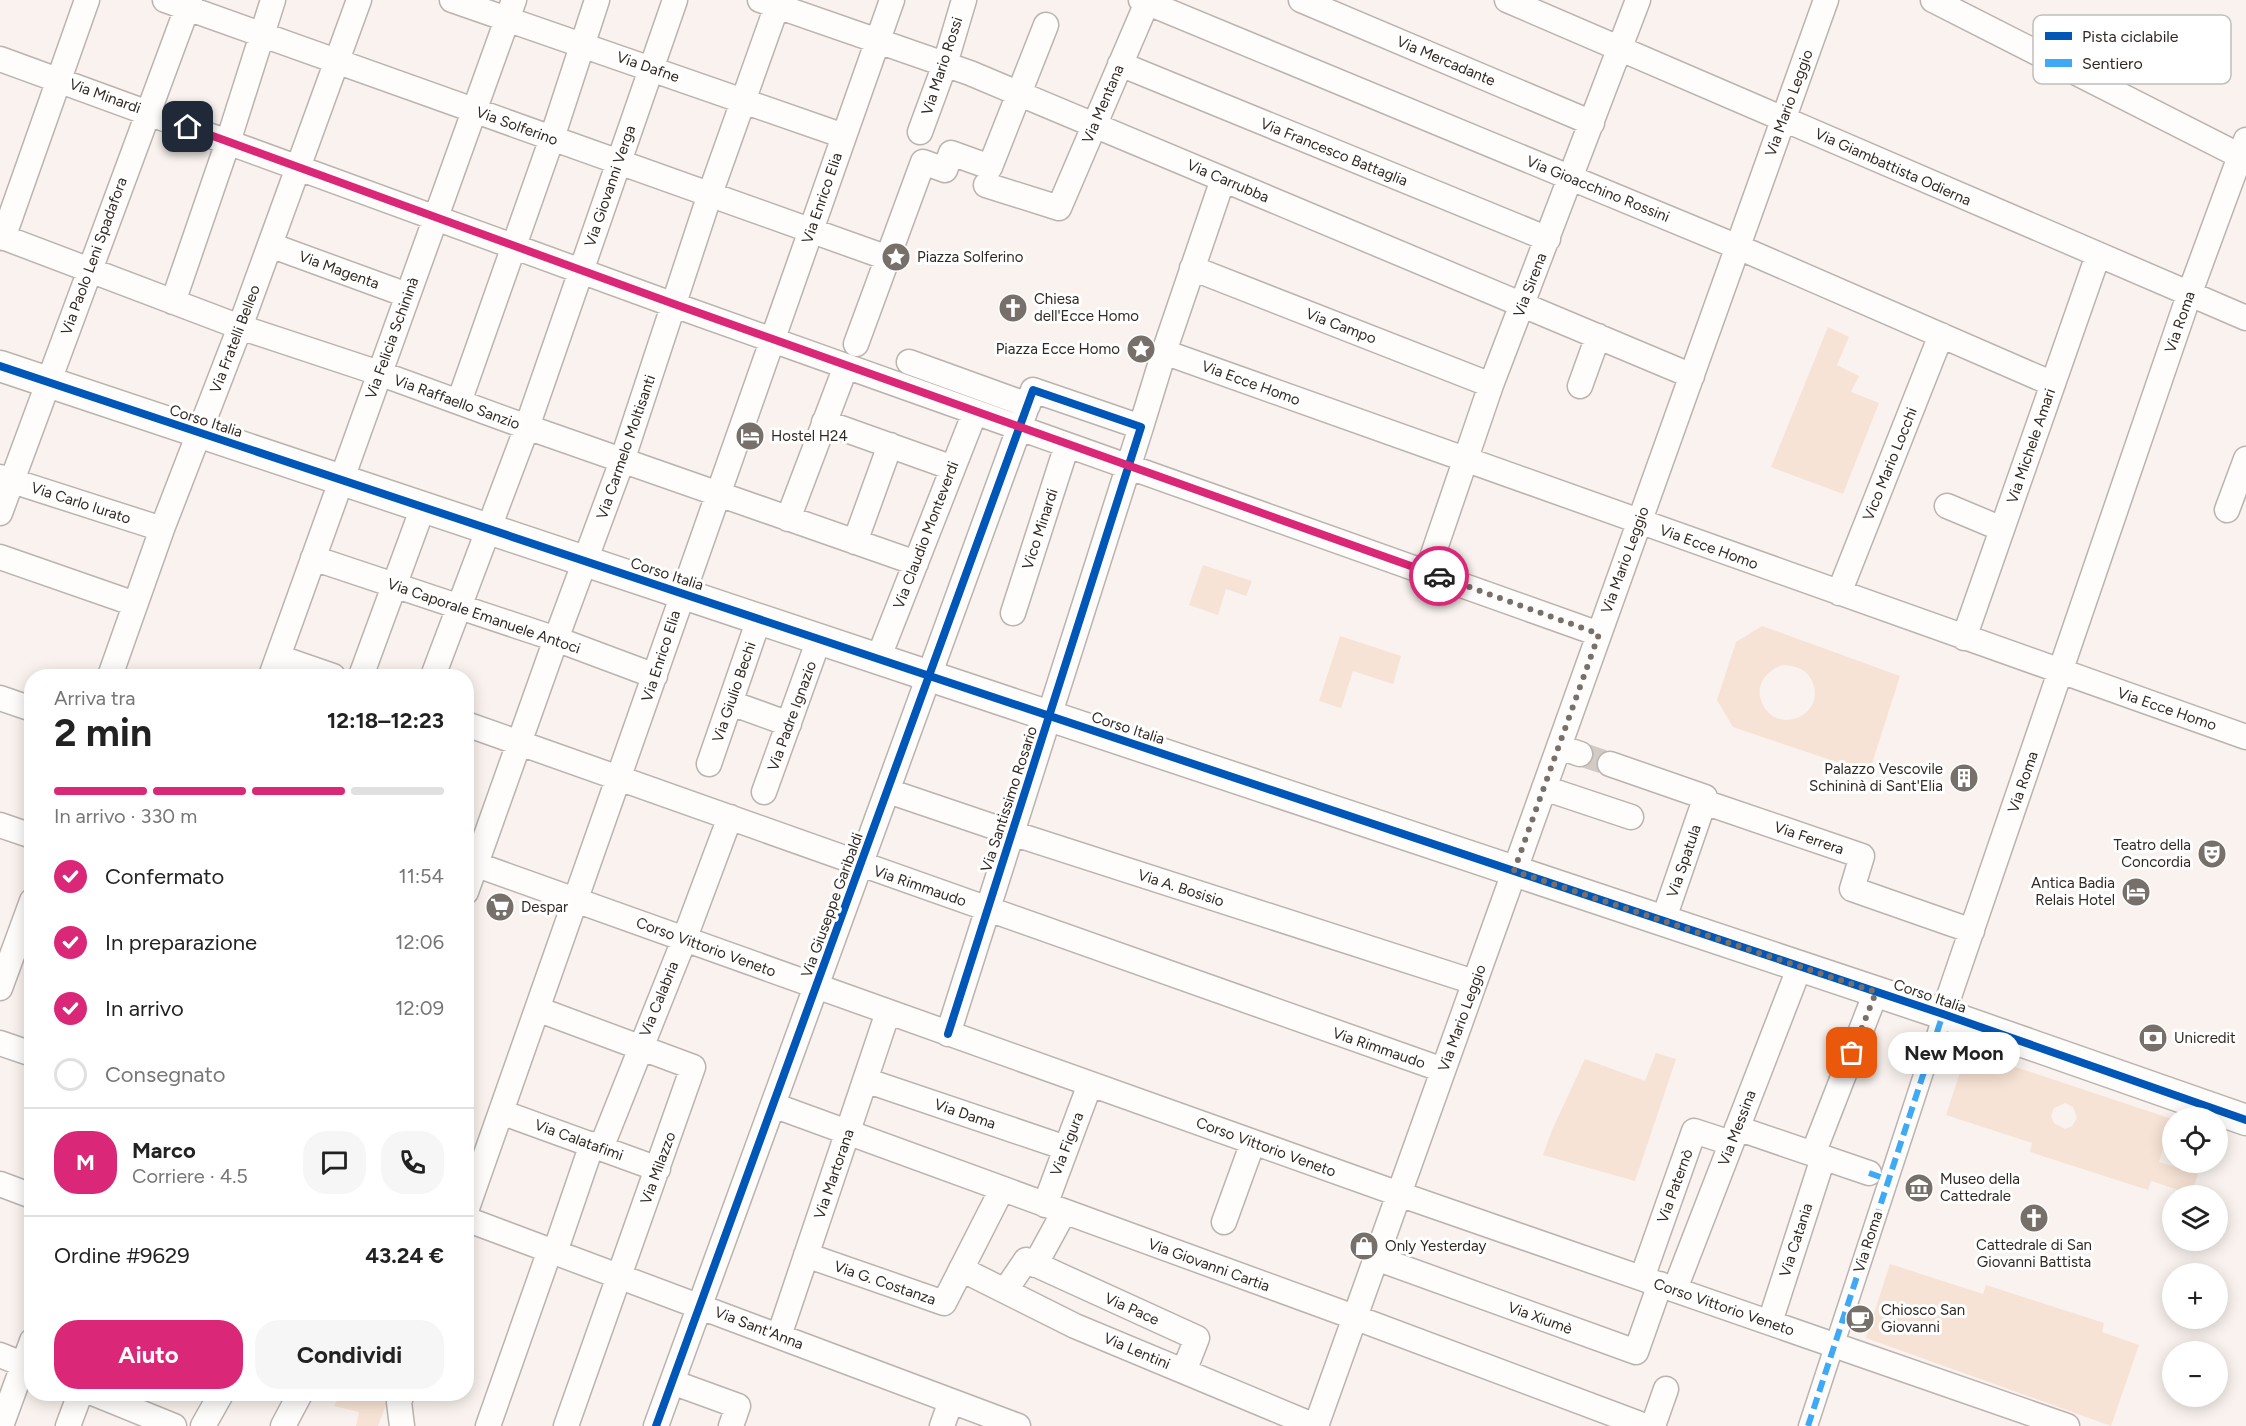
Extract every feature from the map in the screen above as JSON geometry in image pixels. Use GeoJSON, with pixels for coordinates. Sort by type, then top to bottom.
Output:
{"type":"FeatureCollection","features":[{"type":"Feature","properties":{"kind":"street"},"geometry":{"type":"LineString","coordinates":[[2,237],[87,0]]}},
{"type":"Feature","properties":{"kind":"street"},"geometry":{"type":"LineString","coordinates":[[173,302],[228,142],[273,0]]}},
{"type":"Feature","properties":{"kind":"street","name":"Via Fratelli Belleo"},"geometry":{"type":"LineString","coordinates":[[112,669],[359,0]]}},
{"type":"Feature","properties":{"kind":"street","name":"Via Dafne"},"geometry":{"type":"LineString","coordinates":[[452,0],[510,10],[582,45],[844,136]]}},
{"type":"Feature","properties":{"kind":"street"},"geometry":{"type":"LineString","coordinates":[[459,402],[552,138],[597,0]]}},
{"type":"Feature","properties":{"kind":"street","name":"Via Giovanni Verga"},"geometry":{"type":"LineString","coordinates":[[436,669],[527,427],[675,0]]}},
{"type":"Feature","properties":{"kind":"street","name":"Via Enrico Elia"},"geometry":{"type":"LineString","coordinates":[[474,1188],[892,0]]}},
{"type":"Feature","properties":{"kind":"street","name":"Via Mario Rossi"},"geometry":{"type":"LineString","coordinates":[[920,132],[945,64],[964,0]]}},
{"type":"Feature","properties":{"kind":"street","name":"Via Mercadante"},"geometry":{"type":"LineString","coordinates":[[1300,0],[1592,123]]}},
{"type":"Feature","properties":{"kind":"street","name":"Via Sirena"},"geometry":{"type":"LineString","coordinates":[[1427,572],[1491,385],[1638,0]]}},
{"type":"Feature","properties":{"kind":"street","name":"Via Mario Leggio"},"geometry":{"type":"LineString","coordinates":[[1316,1426],[1544,788],[1570,750],[1599,634],[1826,0]]}},
{"type":"Feature","properties":{"kind":"street"},"geometry":{"type":"LineString","coordinates":[[1933,0],[2033,49]]}},
{"type":"Feature","properties":{"kind":"street","name":"Via Mentana"},"geometry":{"type":"LineString","coordinates":[[986,184],[1059,208],[1146,1]]}},
{"type":"Feature","properties":{"kind":"street","name":"Via Gioacchino Rossini"},"geometry":{"type":"LineString","coordinates":[[1146,1],[1738,247],[2053,384]]}},
{"type":"Feature","properties":{"kind":"street","name":"Via Giambattista Odierna"},"geometry":{"type":"LineString","coordinates":[[1512,1],[2246,318]]}},
{"type":"Feature","properties":{"kind":"street","name":"Via Carrubba"},"geometry":{"type":"LineString","coordinates":[[772,2],[945,64],[1523,303],[1692,376]]}},
{"type":"Feature","properties":{"kind":"street","name":"Via Carmelo Moltisanti"},"geometry":{"type":"LineString","coordinates":[[474,856],[520,744],[622,461],[710,194],[744,100],[772,2]]}},
{"type":"Feature","properties":{"kind":"street","name":"Via Solferino"},"geometry":{"type":"LineString","coordinates":[[181,3],[337,62],[879,255]]}},
{"type":"Feature","properties":{"kind":"street","name":"Via Paolo Leni Spadafora"},"geometry":{"type":"LineString","coordinates":[[0,513],[6,479],[47,382],[90,270],[148,112],[181,3]]}},
{"type":"Feature","properties":{"kind":"street","name":"Via Felicia Schininà"},"geometry":{"type":"LineString","coordinates":[[274,667],[510,10]]}},
{"type":"Feature","properties":{"kind":"street"},"geometry":{"type":"LineString","coordinates":[[856,344],[879,255],[923,162],[945,170],[951,153],[990,167],[1046,25]]}},
{"type":"Feature","properties":{"kind":"street","name":"Via Minardi"},"geometry":{"type":"LineString","coordinates":[[0,59],[580,271],[1599,634]]}},
{"type":"Feature","properties":{"kind":"street","name":"Via Francesco Battaglia"},"geometry":{"type":"LineString","coordinates":[[1120,64],[1548,239]]}},
{"type":"Feature","properties":{"kind":"street"},"geometry":{"type":"LineString","coordinates":[[2105,84],[2244,152]]}},
{"type":"Feature","properties":{"kind":"street","name":"Via Roma"},"geometry":{"type":"LineString","coordinates":[[1808,1426],[1834,1345],[1879,1177],[1943,1014],[2189,295],[2244,152]]}},
{"type":"Feature","properties":{"kind":"street"},"geometry":{"type":"LineString","coordinates":[[1192,268],[1223,179]]}},
{"type":"Feature","properties":{"kind":"street","name":"Via Raffaello Sanzio"},"geometry":{"type":"LineString","coordinates":[[2,237],[240,327],[379,373],[718,495],[916,562]]}},
{"type":"Feature","properties":{"kind":"street","name":"Via Magenta"},"geometry":{"type":"LineString","coordinates":[[270,245],[407,295]]}},
{"type":"Feature","properties":{"kind":"street","name":"Via Michele Amari"},"geometry":{"type":"LineString","coordinates":[[1964,638],[2098,255]]}},
{"type":"Feature","properties":{"kind":"street","name":"Via Santissimo Rosario"},"geometry":{"type":"LineString","coordinates":[[948,1034],[1128,467],[1168,354],[1192,268]]}},
{"type":"Feature","properties":{"kind":"street","name":"Via Campo"},"geometry":{"type":"LineString","coordinates":[[1192,268],[1491,385]]}},
{"type":"Feature","properties":{"kind":"street","name":"Vico Mario Locchi"},"geometry":{"type":"LineString","coordinates":[[1839,593],[1941,335]]}},
{"type":"Feature","properties":{"kind":"street"},"geometry":{"type":"LineString","coordinates":[[1580,386],[1598,336]]}},
{"type":"Feature","properties":{"kind":"street","name":"Via Ecce Homo"},"geometry":{"type":"LineString","coordinates":[[1168,354],[2246,737]]}},
{"type":"Feature","properties":{"kind":"street"},"geometry":{"type":"LineString","coordinates":[[909,362],[1030,399],[1033,390],[1140,431]]}},
{"type":"Feature","properties":{"kind":"street","name":"Corso Italia"},"geometry":{"type":"LineString","coordinates":[[0,366],[1943,1014],[2246,1120]]}},
{"type":"Feature","properties":{"kind":"street"},"geometry":{"type":"LineString","coordinates":[[788,519],[846,366]]}},
{"type":"Feature","properties":{"kind":"street","name":"Via Giuseppe Garibaldi"},"geometry":{"type":"LineString","coordinates":[[656,1426],[1030,399]]}},
{"type":"Feature","properties":{"kind":"street","name":"Via Claudio Monteverdi"},"geometry":{"type":"LineString","coordinates":[[878,659],[975,412]]}},
{"type":"Feature","properties":{"kind":"street"},"geometry":{"type":"LineString","coordinates":[[824,422],[953,468]]}},
{"type":"Feature","properties":{"kind":"street"},"geometry":{"type":"LineString","coordinates":[[855,542],[890,445]]}},
{"type":"Feature","properties":{"kind":"street","name":"Vico Minardi"},"geometry":{"type":"LineString","coordinates":[[1012,613],[1067,445]]}},
{"type":"Feature","properties":{"kind":"street"},"geometry":{"type":"LineString","coordinates":[[2227,510],[2246,459]]}},
{"type":"Feature","properties":{"kind":"street","name":"Via Carlo Iurato"},"geometry":{"type":"LineString","coordinates":[[6,479],[162,530]]}},
{"type":"Feature","properties":{"kind":"street"},"geometry":{"type":"LineString","coordinates":[[1947,506],[2002,529]]}},
{"type":"Feature","properties":{"kind":"street"},"geometry":{"type":"LineString","coordinates":[[364,669],[423,507]]}},
{"type":"Feature","properties":{"kind":"street"},"geometry":{"type":"LineString","coordinates":[[0,557],[135,604]]}},
{"type":"Feature","properties":{"kind":"street","name":"Via Caporale Emanuele Antoci"},"geometry":{"type":"LineString","coordinates":[[313,558],[556,639],[655,676]]}},
{"type":"Feature","properties":{"kind":"street","name":"Via Giulio Bechi"},"geometry":{"type":"LineString","coordinates":[[709,764],[759,619]]}},
{"type":"Feature","properties":{"kind":"street","name":"Via Padre Ignazio"},"geometry":{"type":"LineString","coordinates":[[764,792],[819,639]]}},
{"type":"Feature","properties":{"kind":"street"},"geometry":{"type":"LineString","coordinates":[[0,698],[24,706]]}},
{"type":"Feature","properties":{"kind":"street"},"geometry":{"type":"LineString","coordinates":[[731,703],[789,724]]}},
{"type":"Feature","properties":{"kind":"street","name":"Via Rimmaudo"},"geometry":{"type":"LineString","coordinates":[[474,727],[1443,1070]]}},
{"type":"Feature","properties":{"kind":"street","name":"Via Ferrera"},"geometry":{"type":"LineString","coordinates":[[1610,764],[1705,796],[1704,802],[1862,856],[1852,889],[1972,931]]}},
{"type":"Feature","properties":{"kind":"street"},"geometry":{"type":"LineString","coordinates":[[1544,788],[1631,817]]}},
{"type":"Feature","properties":{"kind":"street","name":"Via A. Bosisio"},"geometry":{"type":"LineString","coordinates":[[888,791],[1474,982]]}},
{"type":"Feature","properties":{"kind":"street","name":"Via Spatula"},"geometry":{"type":"LineString","coordinates":[[1663,921],[1704,802]]}},
{"type":"Feature","properties":{"kind":"street","name":"Via Calabria"},"geometry":{"type":"LineString","coordinates":[[488,1426],[553,1251],[596,1146],[640,1048],[730,817]]}},
{"type":"Feature","properties":{"kind":"street"},"geometry":{"type":"LineString","coordinates":[[0,825],[24,833]]}},
{"type":"Feature","properties":{"kind":"street","name":"Corso Vittorio Veneto"},"geometry":{"type":"LineString","coordinates":[[474,864],[1399,1194],[1770,1322],[2015,1417],[2067,1426]]}},
{"type":"Feature","properties":{"kind":"street"},"geometry":{"type":"LineString","coordinates":[[0,988],[24,920]]}},
{"type":"Feature","properties":{"kind":"street","name":"Via Messina"},"geometry":{"type":"LineString","coordinates":[[1659,1284],[1734,1136],[1800,966]]}},
{"type":"Feature","properties":{"kind":"street","name":"Via Catania"},"geometry":{"type":"LineString","coordinates":[[1770,1322],[1818,1156],[1876,992]]}},
{"type":"Feature","properties":{"kind":"street","name":"Via Milazzo"},"geometry":{"type":"LineString","coordinates":[[537,1009],[693,1067],[566,1426]]}},
{"type":"Feature","properties":{"kind":"street","name":"Via Martorana"},"geometry":{"type":"LineString","coordinates":[[779,1336],[888,1012]]}},
{"type":"Feature","properties":{"kind":"street"},"geometry":{"type":"LineString","coordinates":[[0,1043],[24,1051]]}},
{"type":"Feature","properties":{"kind":"street","name":"Via Dama"},"geometry":{"type":"LineString","coordinates":[[865,1080],[1066,1148]]}},
{"type":"Feature","properties":{"kind":"street","name":"Via Figura"},"geometry":{"type":"LineString","coordinates":[[1054,1208],[1066,1148],[1090,1084]]}},
{"type":"Feature","properties":{"kind":"street","name":"Via Giovanni Cartia"},"geometry":{"type":"LineString","coordinates":[[773,1105],[1645,1426]]}},
{"type":"Feature","properties":{"kind":"street","name":"Via Calatafimi"},"geometry":{"type":"LineString","coordinates":[[501,1112],[657,1168]]}},
{"type":"Feature","properties":{"kind":"street","name":"Via Paternò"},"geometry":{"type":"LineString","coordinates":[[1659,1284],[1694,1131],[1734,1136],[1818,1156],[1879,1177]]}},
{"type":"Feature","properties":{"kind":"street"},"geometry":{"type":"LineString","coordinates":[[1224,1221],[1253,1142]]}},
{"type":"Feature","properties":{"kind":"street"},"geometry":{"type":"LineString","coordinates":[[1,1189],[24,1194]]}},
{"type":"Feature","properties":{"kind":"street","name":"Via G. Costanza"},"geometry":{"type":"LineString","coordinates":[[806,1256],[944,1304],[1002,1189]]}},
{"type":"Feature","properties":{"kind":"street"},"geometry":{"type":"LineString","coordinates":[[1005,1291],[1026,1260],[1035,1265],[1054,1208]]}},
{"type":"Feature","properties":{"kind":"street","name":"Via Sant'Anna"},"geometry":{"type":"LineString","coordinates":[[474,1222],[1018,1426]]}},
{"type":"Feature","properties":{"kind":"street","name":"Via Xiumè"},"geometry":{"type":"LineString","coordinates":[[1376,1258],[1636,1352],[1659,1284]]}},
{"type":"Feature","properties":{"kind":"street","name":"Via Pace"},"geometry":{"type":"LineString","coordinates":[[1035,1265],[1197,1338],[1184,1371]]}},
{"type":"Feature","properties":{"kind":"street","name":"Via Lentini"},"geometry":{"type":"LineString","coordinates":[[961,1269],[1075,1326],[1316,1426]]}},
{"type":"Feature","properties":{"kind":"street"},"geometry":{"type":"LineString","coordinates":[[0,1355],[24,1365]]}},
{"type":"Feature","properties":{"kind":"street"},"geometry":{"type":"LineString","coordinates":[[1,1426],[24,1373]]}},
{"type":"Feature","properties":{"kind":"street"},"geometry":{"type":"LineString","coordinates":[[672,1382],[738,1406],[731,1426]]}},
{"type":"Feature","properties":{"kind":"street"},"geometry":{"type":"LineString","coordinates":[[1653,1426],[1666,1389]]}},
{"type":"Feature","properties":{"kind":"street"},"geometry":{"type":"LineString","coordinates":[[68,1426],[77,1401]]}},
{"type":"Feature","properties":{"kind":"street"},"geometry":{"type":"LineString","coordinates":[[135,1401],[174,1426]]}},
{"type":"Feature","properties":{"kind":"street"},"geometry":{"type":"LineString","coordinates":[[203,1426],[217,1401]]}},
{"type":"Feature","properties":{"kind":"street"},"geometry":{"type":"LineString","coordinates":[[283,1426],[296,1401]]}},
{"type":"Feature","properties":{"kind":"street"},"geometry":{"type":"LineString","coordinates":[[399,1401],[402,1426]]}},
{"type":"Feature","properties":{"kind":"street"},"geometry":{"type":"LineString","coordinates":[[942,1426],[951,1401]]}},
{"type":"Feature","properties":{"kind":"shaded area"},"geometry":{"type":"Polygon","coordinates":[[[1828,327],[1849,337],[1837,365],[1859,376],[1851,392],[1879,403],[1843,494],[1771,467],[1828,327]]]}},
{"type":"Feature","properties":{"kind":"shaded area"},"geometry":{"type":"Polygon","coordinates":[[[1203,565],[1252,581],[1246,596],[1226,589],[1218,615],[1189,605],[1203,565]]]}},
{"type":"Feature","properties":{"kind":"shaded area"},"geometry":{"type":"Polygon","coordinates":[[[1762,626],[1900,676],[1869,773],[1733,727],[1717,700],[1736,642],[1762,626]],[[1783,665],[1772,670],[1764,678],[1760,694],[1768,712],[1777,718],[1788,720],[1798,718],[1807,712],[1813,703],[1815,692],[1806,672],[1783,665]]]}},
{"type":"Feature","properties":{"kind":"shaded area"},"geometry":{"type":"Polygon","coordinates":[[[1340,636],[1401,656],[1393,684],[1353,671],[1341,708],[1319,701],[1340,636]]]}},
{"type":"Feature","properties":{"kind":"shaded area"},"geometry":{"type":"Polygon","coordinates":[[[1967,1051],[2162,1116],[2162,1152],[2159,1162],[2162,1163],[2162,1173],[2198,1174],[2194,1185],[2163,1185],[2151,1181],[2148,1190],[2030,1152],[2032,1143],[1946,1115],[1967,1051]],[[2065,1103],[2054,1108],[2051,1116],[2054,1123],[2065,1129],[2072,1126],[2077,1118],[2073,1107],[2065,1103]]]}},
{"type":"Feature","properties":{"kind":"shaded area"},"geometry":{"type":"Polygon","coordinates":[[[1656,1053],[1676,1059],[1635,1181],[1543,1155],[1585,1059],[1645,1081],[1656,1053]]]}},
{"type":"Feature","properties":{"kind":"shaded area"},"geometry":{"type":"Polygon","coordinates":[[[1890,1264],[1983,1294],[1986,1285],[2104,1323],[2102,1332],[2139,1345],[2111,1426],[1866,1338],[1890,1264]]]}},
{"type":"Feature","properties":{"kind":"shaded area"},"geometry":{"type":"Polygon","coordinates":[[[337,1401],[387,1401],[378,1426],[356,1426],[359,1412],[334,1406],[337,1401]]]}},
{"type":"Feature","properties":{"kind":"tunnel"},"geometry":{"type":"LineString","coordinates":[[1580,754],[1610,764]]}},
{"type":"Feature","properties":{"kind":"marked path"},"geometry":{"type":"LineString","coordinates":[[1808,1426],[1943,1014]]}},
{"type":"Feature","properties":{"kind":"marked path"},"geometry":{"type":"LineString","coordinates":[[1869,1173],[1889,1180]]}},
{"type":"Feature","properties":{"kind":"cycle path"},"geometry":{"type":"LineString","coordinates":[[0,366],[1943,1014],[2246,1120]]}},
{"type":"Feature","properties":{"kind":"cycle path"},"geometry":{"type":"LineString","coordinates":[[656,1426],[1033,390],[1141,427],[948,1034]]}},
{"type":"Feature","properties":{"kind":"way so far"},"geometry":{"type":"LineString","coordinates":[[1439,576],[1599,634],[1514,871],[1876,992],[1852,1053]]}},
{"type":"Feature","properties":{"kind":"place","name":"Piazza Solferino"},"geometry":{"type":"Point","coordinates":[896,257]}},
{"type":"Feature","properties":{"kind":"place","name":"Chiesa dell'Ecce Homo"},"geometry":{"type":"Point","coordinates":[1013,308]}},
{"type":"Feature","properties":{"kind":"place","name":"Piazza Ecce Homo"},"geometry":{"type":"Point","coordinates":[1141,349]}},
{"type":"Feature","properties":{"kind":"place","name":"Hostel H24"},"geometry":{"type":"Point","coordinates":[750,436]}},
{"type":"Feature","properties":{"kind":"place","name":"Palazzo Vescovile Schininà di Sant'Elia"},"geometry":{"type":"Point","coordinates":[1964,778]}},
{"type":"Feature","properties":{"kind":"place","name":"Teatro della Concordia"},"geometry":{"type":"Point","coordinates":[2212,854]}},
{"type":"Feature","properties":{"kind":"place","name":"Antica Badia Relais Hotel"},"geometry":{"type":"Point","coordinates":[2136,892]}},
{"type":"Feature","properties":{"kind":"place","name":"Despar"},"geometry":{"type":"Point","coordinates":[500,907]}},
{"type":"Feature","properties":{"kind":"place","name":"Unicredit"},"geometry":{"type":"Point","coordinates":[2153,1038]}},
{"type":"Feature","properties":{"kind":"place","name":"New Moon"},"geometry":{"type":"Point","coordinates":[1852,1053]}},
{"type":"Feature","properties":{"kind":"place","name":"Museo della Cattedrale"},"geometry":{"type":"Point","coordinates":[1919,1188]}},
{"type":"Feature","properties":{"kind":"place","name":"Cattedrale di San Giovanni Battista"},"geometry":{"type":"Point","coordinates":[2034,1218]}},
{"type":"Feature","properties":{"kind":"place","name":"Only Yesterday"},"geometry":{"type":"Point","coordinates":[1364,1246]}},
{"type":"Feature","properties":{"kind":"place","name":"Chiosco San Giovanni"},"geometry":{"type":"Point","coordinates":[1860,1319]}},
{"type":"Feature","properties":{"kind":"route"},"geometry":{"type":"LineString","coordinates":[[188,127],[1128,467],[1439,576]]}}]}
